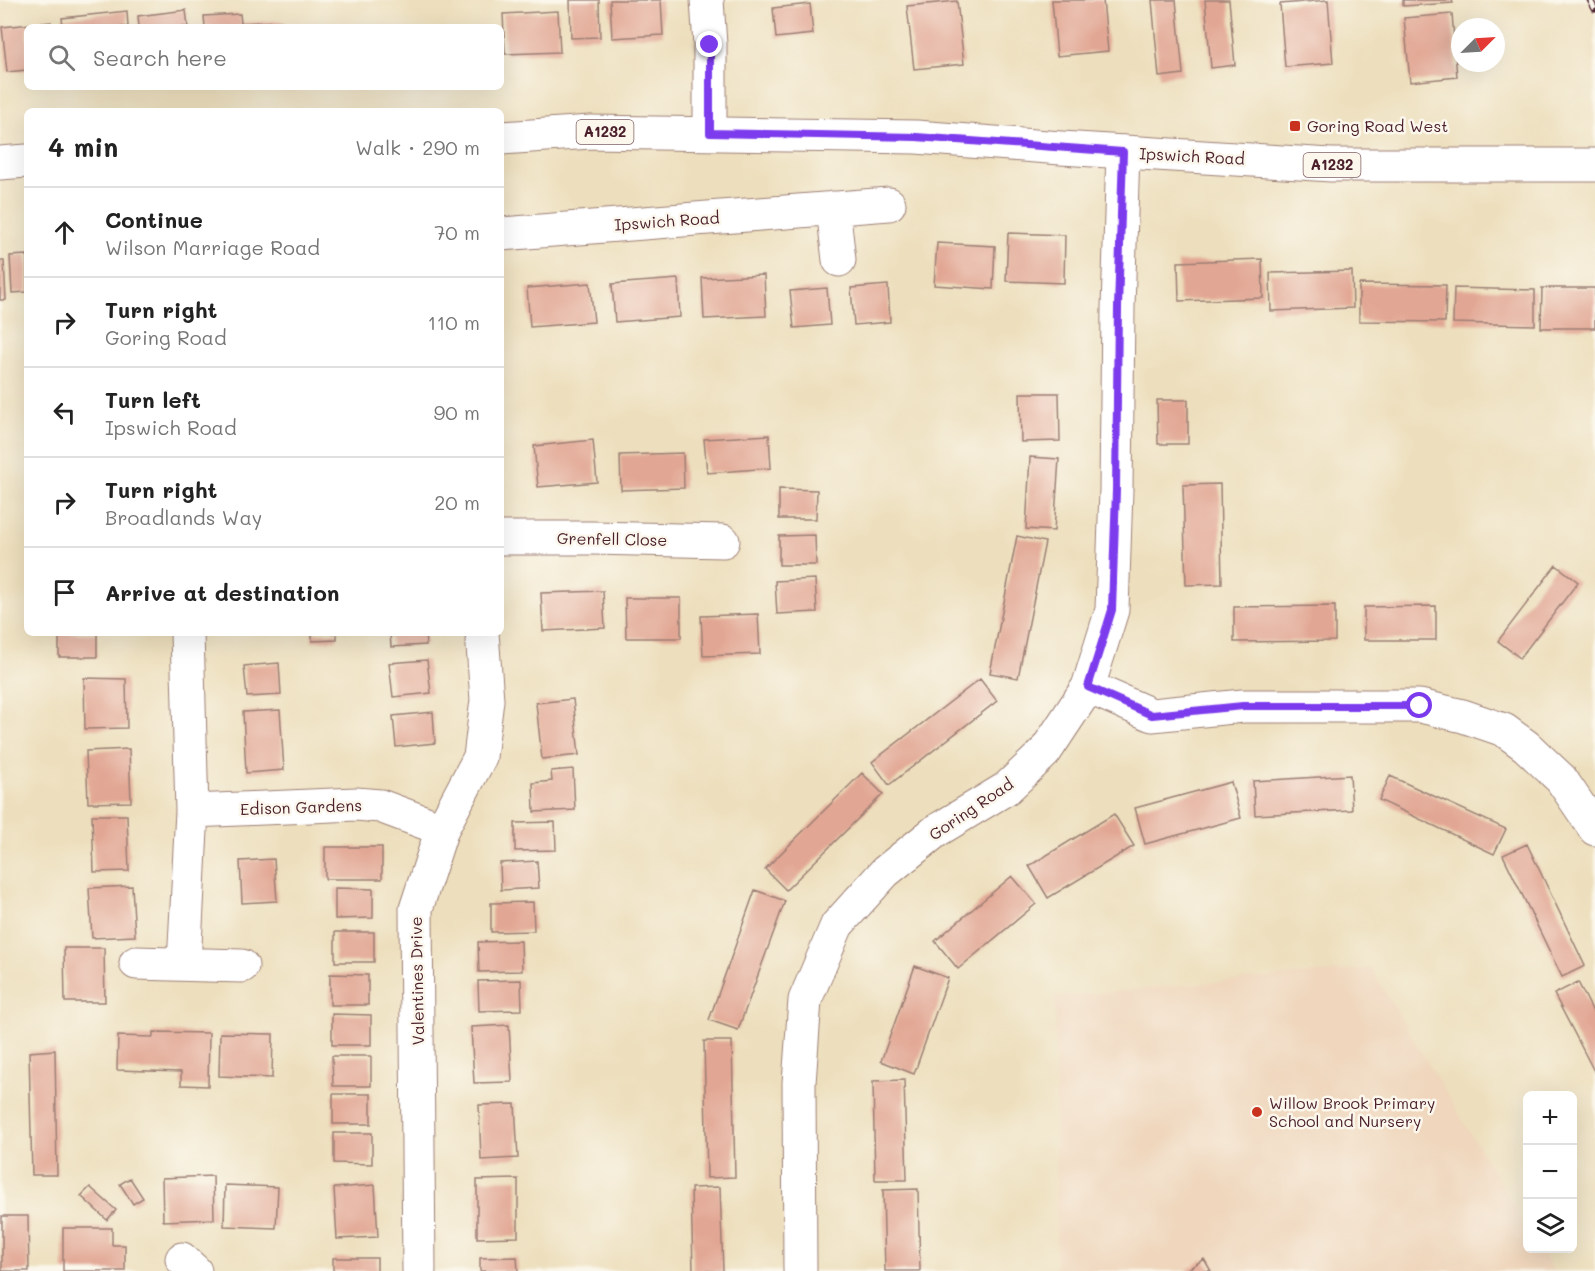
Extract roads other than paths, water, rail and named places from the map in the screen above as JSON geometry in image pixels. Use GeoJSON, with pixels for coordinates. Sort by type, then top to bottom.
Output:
{"type":"FeatureCollection","features":[{"type":"Feature","properties":{"kind":"street"},"geometry":{"type":"LineString","coordinates":[[707,0],[710,45],[710,133]]}},
{"type":"Feature","properties":{"kind":"street","name":"Ipswich Road"},"geometry":{"type":"LineString","coordinates":[[504,138],[591,132],[916,137],[1331,165],[1595,165]]}},
{"type":"Feature","properties":{"kind":"street","name":"Goring Road"},"geometry":{"type":"LineString","coordinates":[[800,1271],[799,1083],[805,1000],[837,925],[885,872],[936,831],[1007,788],[1045,752],[1088,687],[1112,610],[1123,152]]}},
{"type":"Feature","properties":{"kind":"street"},"geometry":{"type":"LineString","coordinates":[[0,163],[24,161]]}},
{"type":"Feature","properties":{"kind":"street","name":"Ipswich Road"},"geometry":{"type":"LineString","coordinates":[[504,234],[889,204]]}},
{"type":"Feature","properties":{"kind":"street"},"geometry":{"type":"LineString","coordinates":[[833,208],[839,260]]}},
{"type":"Feature","properties":{"kind":"street","name":"Grenfell Close"},"geometry":{"type":"LineString","coordinates":[[504,538],[723,541]]}},
{"type":"Feature","properties":{"kind":"street"},"geometry":{"type":"LineString","coordinates":[[184,964],[192,811],[187,636]]}},
{"type":"Feature","properties":{"kind":"street","name":"Valentines Drive"},"geometry":{"type":"LineString","coordinates":[[419,1271],[416,909],[442,829],[480,757],[487,700],[482,636]]}},
{"type":"Feature","properties":{"kind":"street"},"geometry":{"type":"LineString","coordinates":[[1088,687],[1152,715],[1243,706],[1420,706],[1463,716],[1504,730],[1526,746],[1561,778],[1595,829]]}},
{"type":"Feature","properties":{"kind":"street","name":"Edison Gardens"},"geometry":{"type":"LineString","coordinates":[[192,811],[356,804],[380,806],[442,829]]}},
{"type":"Feature","properties":{"kind":"street"},"geometry":{"type":"LineString","coordinates":[[136,963],[242,966]]}},
{"type":"Feature","properties":{"kind":"railway"},"geometry":{"type":"LineString","coordinates":[[1590,0],[1595,9]]}},
{"type":"Feature","properties":{"kind":"place","name":"Goring Road West"},"geometry":{"type":"Point","coordinates":[1295,126]}},
{"type":"Feature","properties":{"kind":"place","name":"Willow Brook Primary School and Nursery"},"geometry":{"type":"Point","coordinates":[1257,1112]}}]}
